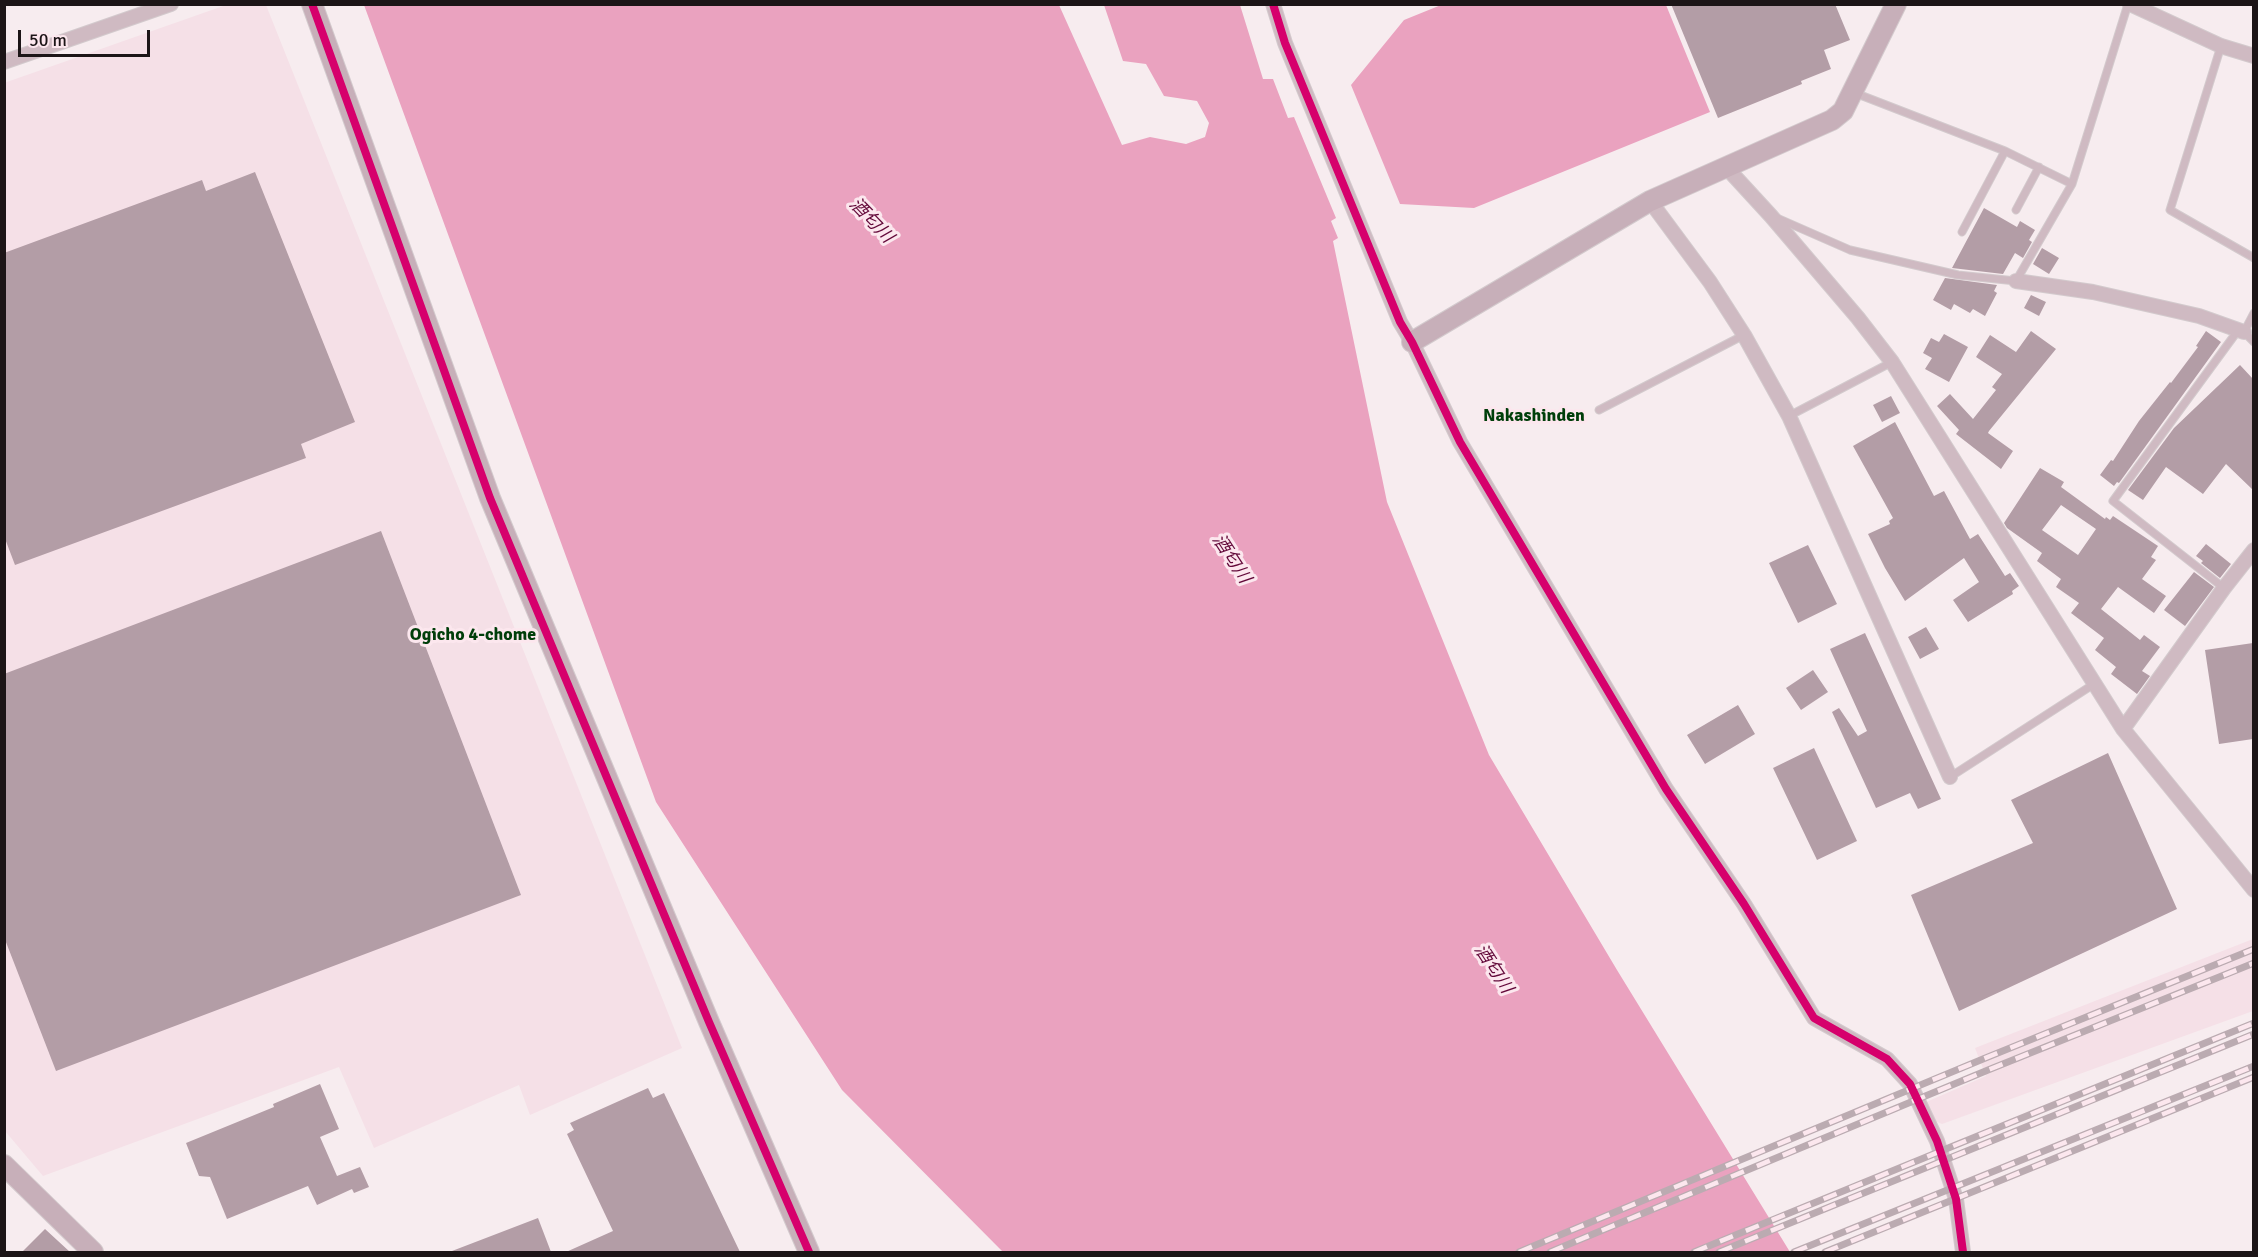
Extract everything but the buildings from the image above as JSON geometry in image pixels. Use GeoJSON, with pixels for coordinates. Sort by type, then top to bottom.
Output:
{"type":"FeatureCollection","features":[{"type":"Feature","properties":{"kind":"street"},"geometry":{"type":"LineString","coordinates":[[4,62],[171,4]]}},
{"type":"Feature","properties":{"kind":"street"},"geometry":{"type":"LineString","coordinates":[[312,4],[490,498],[709,1022],[809,1252]]}},
{"type":"Feature","properties":{"kind":"street"},"geometry":{"type":"LineString","coordinates":[[1273,4],[1285,43],[1400,322],[1413,342],[1460,442],[1666,789],[1744,904],[1814,1018],[1887,1059],[1910,1084],[1937,1141],[1953,1189],[1963,1252]]}},
{"type":"Feature","properties":{"kind":"street"},"geometry":{"type":"LineString","coordinates":[[1413,342],[1650,201],[1832,120],[1843,111],[1896,4]]}},
{"type":"Feature","properties":{"kind":"street"},"geometry":{"type":"LineString","coordinates":[[2129,4],[2221,46],[2253,56]]}},
{"type":"Feature","properties":{"kind":"street"},"geometry":{"type":"LineString","coordinates":[[1726,167],[1772,216],[1892,362],[2123,729],[2253,890]]}},
{"type":"Feature","properties":{"kind":"street"},"geometry":{"type":"LineString","coordinates":[[1650,201],[1710,282],[1744,335],[1789,416],[1950,777]]}},
{"type":"Feature","properties":{"kind":"street"},"geometry":{"type":"LineString","coordinates":[[2016,282],[2092,292],[2199,316],[2245,334]]}},
{"type":"Feature","properties":{"kind":"street"},"geometry":{"type":"LineString","coordinates":[[2123,729],[2253,550]]}},
{"type":"Feature","properties":{"kind":"street"},"geometry":{"type":"LineString","coordinates":[[4,1165],[93,1252]]}},
{"type":"Feature","properties":{"kind":"lane"},"geometry":{"type":"LineString","coordinates":[[1772,216],[1850,249],[1958,275],[2016,282],[2072,184],[2129,4]]}},
{"type":"Feature","properties":{"kind":"lane"},"geometry":{"type":"LineString","coordinates":[[2221,46],[2170,210],[2253,258]]}},
{"type":"Feature","properties":{"kind":"lane"},"geometry":{"type":"LineString","coordinates":[[1852,92],[2005,151],[2072,184]]}},
{"type":"Feature","properties":{"kind":"lane"},"geometry":{"type":"LineString","coordinates":[[1962,232],[2005,151]]}},
{"type":"Feature","properties":{"kind":"lane"},"geometry":{"type":"LineString","coordinates":[[2016,210],[2039,167]]}},
{"type":"Feature","properties":{"kind":"lane"},"geometry":{"type":"LineString","coordinates":[[2224,588],[2113,501],[2245,334],[2253,313]]}},
{"type":"Feature","properties":{"kind":"lane"},"geometry":{"type":"LineString","coordinates":[[1599,410],[1744,335]]}},
{"type":"Feature","properties":{"kind":"lane"},"geometry":{"type":"LineString","coordinates":[[1789,416],[1892,362]]}},
{"type":"Feature","properties":{"kind":"lane"},"geometry":{"type":"LineString","coordinates":[[1950,777],[2095,683]]}},
{"type":"Feature","properties":{"kind":"shaded area"},"geometry":{"type":"Polygon","coordinates":[[[226,5],[266,5],[682,1048],[530,1115],[519,1085],[374,1148],[339,1067],[43,1176],[5,1131],[4,83],[226,5]]]}},
{"type":"Feature","properties":{"kind":"shaded area"},"geometry":{"type":"Polygon","coordinates":[[[2253,939],[2253,1011],[1942,1124],[1933,1120],[1924,1103],[1986,1076],[1975,1048],[2253,939]]]}},
{"type":"Feature","properties":{"kind":"water","name":"酒匂川"},"geometry":{"type":"Polygon","coordinates":[[[364,5],[1059,5],[1122,145],[1150,137],[1186,144],[1205,137],[1209,123],[1197,101],[1164,96],[1146,64],[1123,61],[1104,5],[1240,5],[1263,79],[1273,79],[1288,118],[1294,117],[1336,218],[1331,221],[1338,238],[1333,241],[1387,502],[1489,755],[1617,970],[1790,1252],[1003,1252],[842,1090],[656,802],[364,5]]]}},
{"type":"Feature","properties":{"kind":"water"},"geometry":{"type":"Polygon","coordinates":[[[1441,5],[1666,5],[1710,112],[1474,208],[1400,204],[1351,85],[1404,20],[1441,5]]]}},
{"type":"Feature","properties":{"kind":"railway"},"geometry":{"type":"LineString","coordinates":[[1519,1252],[2254,949]]}},
{"type":"Feature","properties":{"kind":"railway"},"geometry":{"type":"LineString","coordinates":[[1550,1252],[1988,1070],[2254,963]]}},
{"type":"Feature","properties":{"kind":"railway"},"geometry":{"type":"LineString","coordinates":[[1694,1252],[2254,1023]]}},
{"type":"Feature","properties":{"kind":"railway"},"geometry":{"type":"LineString","coordinates":[[1719,1252],[2254,1034]]}},
{"type":"Feature","properties":{"kind":"railway"},"geometry":{"type":"LineString","coordinates":[[1794,1252],[2254,1066]]}},
{"type":"Feature","properties":{"kind":"railway"},"geometry":{"type":"LineString","coordinates":[[1825,1252],[2254,1077]]}},
{"type":"Feature","properties":{"kind":"cycle path"},"geometry":{"type":"LineString","coordinates":[[312,4],[490,498],[709,1022],[809,1252]]}},
{"type":"Feature","properties":{"kind":"cycle path"},"geometry":{"type":"LineString","coordinates":[[1273,4],[1285,43],[1400,322],[1460,442],[1666,789],[1744,904],[1814,1018],[1887,1059],[1910,1084],[1937,1141],[1956,1199],[1963,1252]]}},
{"type":"Feature","properties":{"kind":"district","name":"Nakashinden"},"geometry":{"type":"Point","coordinates":[1534,416]}},
{"type":"Feature","properties":{"kind":"district","name":"Ogicho 4-chome"},"geometry":{"type":"Point","coordinates":[473,635]}}]}
